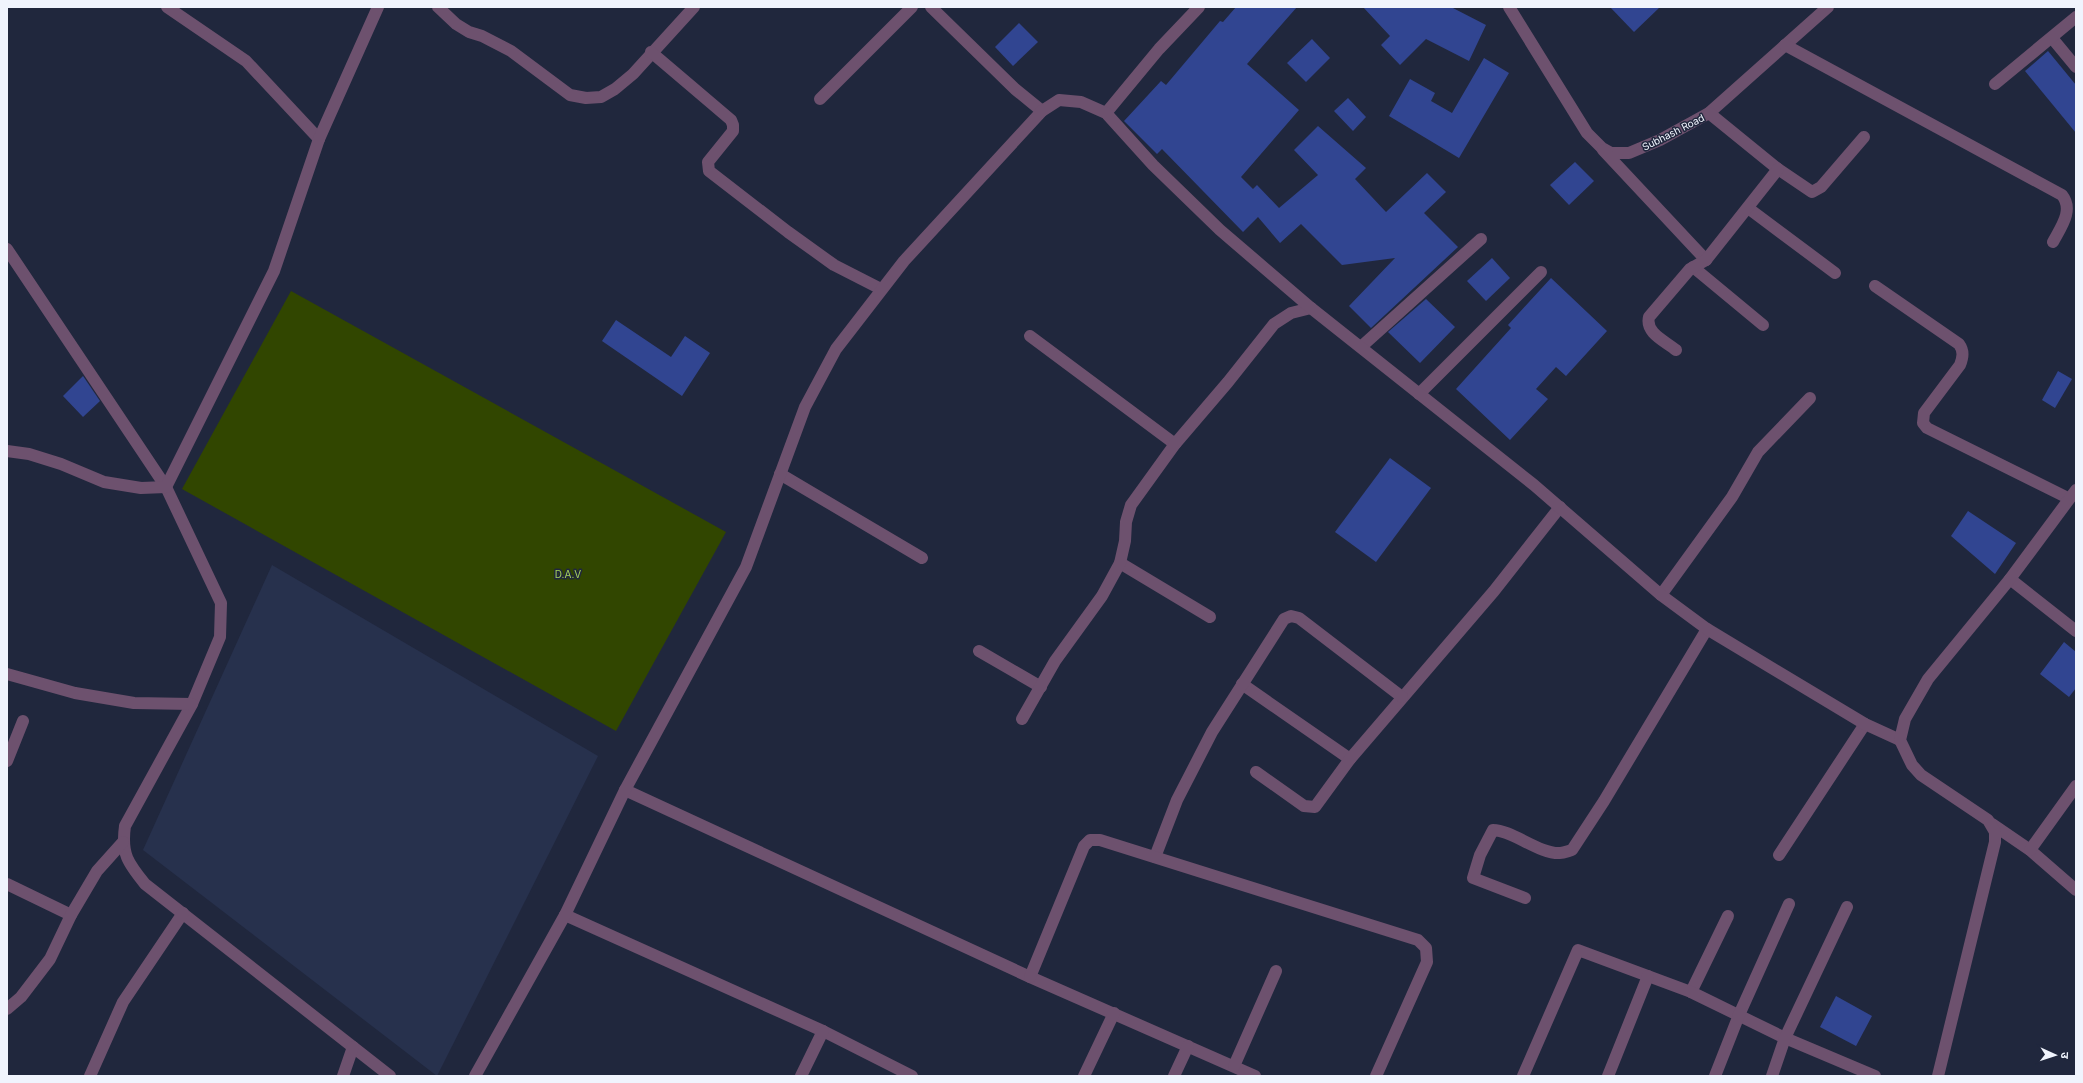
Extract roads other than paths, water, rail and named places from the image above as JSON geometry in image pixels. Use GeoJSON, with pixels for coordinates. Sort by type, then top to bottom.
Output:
{"type":"FeatureCollection","features":[{"type":"Feature","properties":{"kind":"street"},"geometry":{"type":"LineString","coordinates":[[167,7],[246,61],[319,139]]}},
{"type":"Feature","properties":{"kind":"street"},"geometry":{"type":"LineString","coordinates":[[166,486],[274,271],[319,139],[378,7]]}},
{"type":"Feature","properties":{"kind":"street"},"geometry":{"type":"LineString","coordinates":[[438,7],[456,24],[469,32],[482,36],[511,51],[570,95],[586,98],[601,97],[615,89],[633,74],[651,52],[694,7]]}},
{"type":"Feature","properties":{"kind":"street"},"geometry":{"type":"LineString","coordinates":[[820,99],[912,7]]}},
{"type":"Feature","properties":{"kind":"street"},"geometry":{"type":"LineString","coordinates":[[931,7],[1015,89],[1042,111]]}},
{"type":"Feature","properties":{"kind":"street"},"geometry":{"type":"LineString","coordinates":[[1106,113],[1159,49],[1199,7]]}},
{"type":"Feature","properties":{"kind":"street","name":"Subhash Road"},"geometry":{"type":"LineString","coordinates":[[1509,7],[1587,133],[1596,143],[1611,154],[1628,153],[1660,140],[1709,114],[1785,44],[1828,7]]}},
{"type":"Feature","properties":{"kind":"street"},"geometry":{"type":"LineString","coordinates":[[1995,84],[2076,17]]}},
{"type":"Feature","properties":{"kind":"street"},"geometry":{"type":"LineString","coordinates":[[2052,38],[2076,67]]}},
{"type":"Feature","properties":{"kind":"street"},"geometry":{"type":"LineString","coordinates":[[1785,44],[2062,195],[2067,201],[2068,208],[2054,242]]}},
{"type":"Feature","properties":{"kind":"street"},"geometry":{"type":"LineString","coordinates":[[651,52],[731,120],[733,130],[708,162],[709,171],[788,232],[834,265],[881,289]]}},
{"type":"Feature","properties":{"kind":"street"},"geometry":{"type":"LineString","coordinates":[[474,1076],[565,915],[625,790],[746,567],[805,407],[836,349],[904,261],[1042,111],[1059,100],[1081,102],[1106,113],[1153,165],[1220,230],[1311,308],[1362,346],[1419,394],[1560,506],[1661,595],[1707,629],[1865,724],[1900,740]]}},
{"type":"Feature","properties":{"kind":"street"},"geometry":{"type":"LineString","coordinates":[[1709,114],[1778,169],[1805,189],[1812,192],[1817,190],[1864,137]]}},
{"type":"Feature","properties":{"kind":"street"},"geometry":{"type":"LineString","coordinates":[[1596,143],[1706,260]]}},
{"type":"Feature","properties":{"kind":"street"},"geometry":{"type":"LineString","coordinates":[[1676,350],[1650,331],[1647,322],[1649,317],[1693,267],[1706,260],[1778,169]]}},
{"type":"Feature","properties":{"kind":"street"},"geometry":{"type":"LineString","coordinates":[[1748,208],[1835,273]]}},
{"type":"Feature","properties":{"kind":"street"},"geometry":{"type":"LineString","coordinates":[[1362,346],[1481,239]]}},
{"type":"Feature","properties":{"kind":"street"},"geometry":{"type":"LineString","coordinates":[[7,249],[166,486],[221,603],[220,637],[192,704],[126,826],[123,842],[129,864],[145,884],[390,1076]]}},
{"type":"Feature","properties":{"kind":"street"},"geometry":{"type":"LineString","coordinates":[[1693,267],[1763,325]]}},
{"type":"Feature","properties":{"kind":"street"},"geometry":{"type":"LineString","coordinates":[[1419,394],[1542,272]]}},
{"type":"Feature","properties":{"kind":"street"},"geometry":{"type":"LineString","coordinates":[[1875,286],[1959,344],[1962,348],[1963,357],[1960,365],[1924,413],[1923,423],[1927,428],[2072,494],[2010,579],[1928,679],[1905,719],[1900,740],[1912,765],[1921,775],[2030,850],[2076,890]]}},
{"type":"Feature","properties":{"kind":"street"},"geometry":{"type":"LineString","coordinates":[[1022,719],[1056,661],[1102,596],[1120,563],[1126,541],[1126,522],[1131,504],[1175,444],[1228,382],[1274,324],[1291,313],[1311,308]]}},
{"type":"Feature","properties":{"kind":"street"},"geometry":{"type":"LineString","coordinates":[[1030,336],[1175,444]]}},
{"type":"Feature","properties":{"kind":"street"},"geometry":{"type":"LineString","coordinates":[[1661,595],[1732,497],[1758,452],[1810,398]]}},
{"type":"Feature","properties":{"kind":"street"},"geometry":{"type":"LineString","coordinates":[[7,451],[29,454],[61,464],[104,482],[141,488],[166,486]]}},
{"type":"Feature","properties":{"kind":"street"},"geometry":{"type":"LineString","coordinates":[[780,474],[922,558]]}},
{"type":"Feature","properties":{"kind":"street"},"geometry":{"type":"LineString","coordinates":[[1256,772],[1304,806],[1310,808],[1315,807],[1350,759],[1494,591],[1560,506]]}},
{"type":"Feature","properties":{"kind":"street"},"geometry":{"type":"LineString","coordinates":[[1120,563],[1210,617]]}},
{"type":"Feature","properties":{"kind":"street"},"geometry":{"type":"LineString","coordinates":[[2010,579],[2076,631]]}},
{"type":"Feature","properties":{"kind":"street"},"geometry":{"type":"LineString","coordinates":[[1155,858],[1177,800],[1212,732],[1284,619],[1291,616],[1299,618],[1402,697]]}},
{"type":"Feature","properties":{"kind":"street"},"geometry":{"type":"LineString","coordinates":[[1525,898],[1473,878],[1480,855],[1493,830],[1500,830],[1531,845],[1559,853],[1572,850],[1604,801],[1707,629]]}},
{"type":"Feature","properties":{"kind":"street"},"geometry":{"type":"LineString","coordinates":[[979,651],[1040,687]]}},
{"type":"Feature","properties":{"kind":"street"},"geometry":{"type":"LineString","coordinates":[[7,674],[75,692],[134,703],[192,704]]}},
{"type":"Feature","properties":{"kind":"street"},"geometry":{"type":"LineString","coordinates":[[1242,684],[1350,759]]}},
{"type":"Feature","properties":{"kind":"street"},"geometry":{"type":"LineString","coordinates":[[7,761],[24,722]]}},
{"type":"Feature","properties":{"kind":"street"},"geometry":{"type":"LineString","coordinates":[[1779,855],[1865,724]]}},
{"type":"Feature","properties":{"kind":"street"},"geometry":{"type":"LineString","coordinates":[[2030,850],[2076,786]]}},
{"type":"Feature","properties":{"kind":"street"},"geometry":{"type":"LineString","coordinates":[[625,790],[1030,977],[1114,1012],[1255,1076]]}},
{"type":"Feature","properties":{"kind":"street"},"geometry":{"type":"LineString","coordinates":[[1938,1076],[1995,842],[1995,832],[1992,824]]}},
{"type":"Feature","properties":{"kind":"street"},"geometry":{"type":"LineString","coordinates":[[1030,977],[1084,846],[1090,840],[1100,840],[1418,940],[1426,948],[1428,962],[1376,1076]]}},
{"type":"Feature","properties":{"kind":"street"},"geometry":{"type":"LineString","coordinates":[[7,1009],[21,997],[50,959],[71,915],[97,871],[123,842]]}},
{"type":"Feature","properties":{"kind":"street"},"geometry":{"type":"LineString","coordinates":[[7,884],[71,915]]}},
{"type":"Feature","properties":{"kind":"street"},"geometry":{"type":"LineString","coordinates":[[1715,1076],[1739,1015],[1789,904]]}},
{"type":"Feature","properties":{"kind":"street"},"geometry":{"type":"LineString","coordinates":[[1772,1076],[1785,1038],[1848,907]]}},
{"type":"Feature","properties":{"kind":"street"},"geometry":{"type":"LineString","coordinates":[[90,1076],[123,1002],[183,914]]}},
{"type":"Feature","properties":{"kind":"street"},"geometry":{"type":"LineString","coordinates":[[565,915],[822,1031],[912,1076]]}},
{"type":"Feature","properties":{"kind":"street"},"geometry":{"type":"LineString","coordinates":[[1691,992],[1728,916]]}},
{"type":"Feature","properties":{"kind":"street"},"geometry":{"type":"LineString","coordinates":[[1522,1076],[1578,950],[1691,992],[1785,1038],[1875,1076]]}},
{"type":"Feature","properties":{"kind":"street"},"geometry":{"type":"LineString","coordinates":[[1234,1066],[1276,970]]}},
{"type":"Feature","properties":{"kind":"street"},"geometry":{"type":"LineString","coordinates":[[1608,1076],[1648,976]]}},
{"type":"Feature","properties":{"kind":"street"},"geometry":{"type":"LineString","coordinates":[[1084,1076],[1114,1012]]}},
{"type":"Feature","properties":{"kind":"street"},"geometry":{"type":"LineString","coordinates":[[801,1076],[822,1031]]}},
{"type":"Feature","properties":{"kind":"street"},"geometry":{"type":"LineString","coordinates":[[1174,1076],[1188,1046]]}},
{"type":"Feature","properties":{"kind":"street"},"geometry":{"type":"LineString","coordinates":[[343,1076],[353,1047]]}},
{"type":"Feature","properties":{"kind":"park label","name":"D.A.V"},"geometry":{"type":"Point","coordinates":[568,574]}}]}
